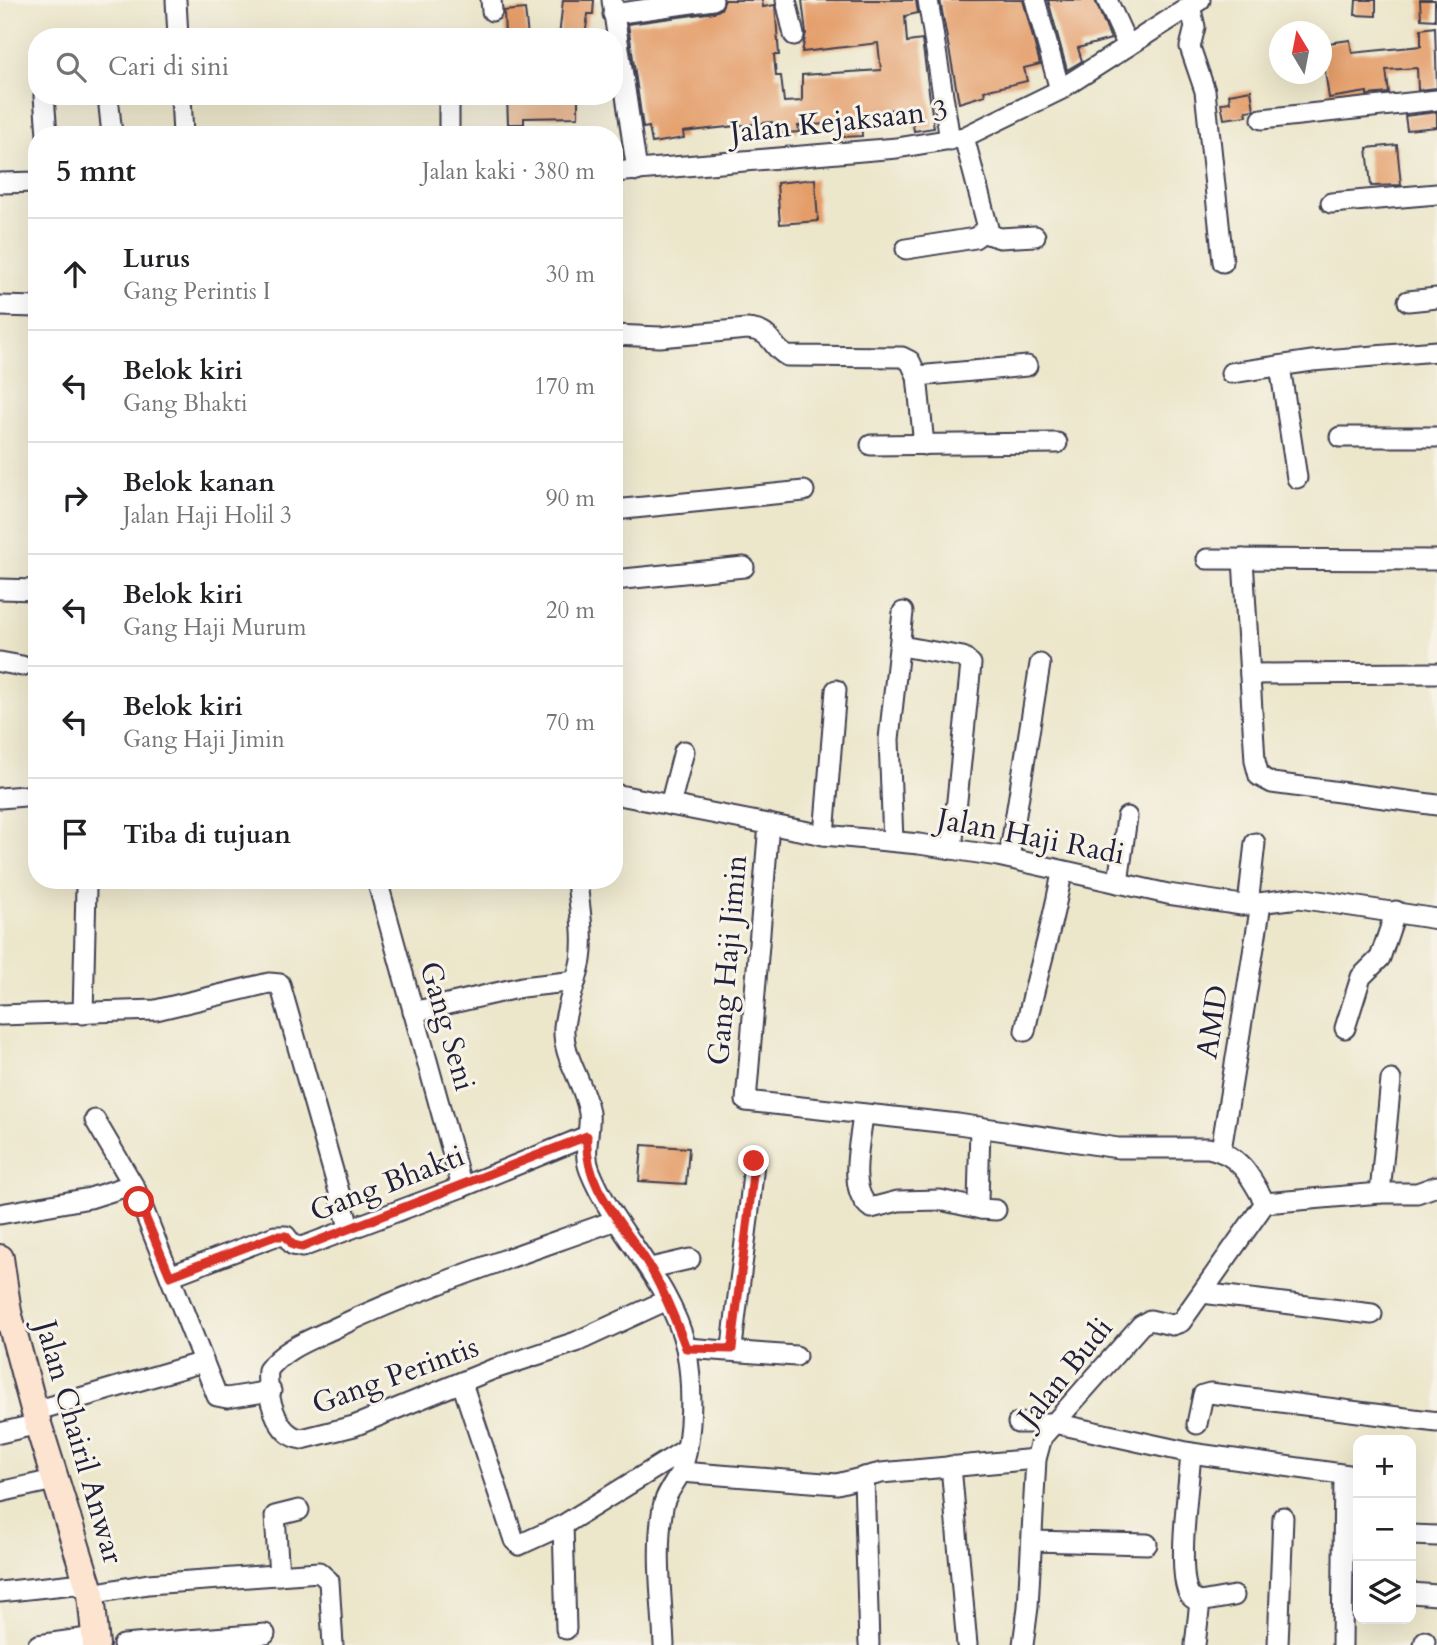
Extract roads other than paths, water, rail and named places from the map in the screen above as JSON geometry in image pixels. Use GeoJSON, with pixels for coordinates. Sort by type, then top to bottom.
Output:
{"type":"FeatureCollection","features":[{"type":"Feature","properties":{"kind":"street"},"geometry":{"type":"LineString","coordinates":[[176,0],[178,28]]}},
{"type":"Feature","properties":{"kind":"street"},"geometry":{"type":"LineString","coordinates":[[615,28],[612,7],[713,0]]}},
{"type":"Feature","properties":{"kind":"street"},"geometry":{"type":"LineString","coordinates":[[786,0],[793,35]]}},
{"type":"Feature","properties":{"kind":"street"},"geometry":{"type":"LineString","coordinates":[[906,248],[975,238],[984,233],[988,224],[957,139],[928,0]]}},
{"type":"Feature","properties":{"kind":"street"},"geometry":{"type":"LineString","coordinates":[[1035,0],[1060,90]]}},
{"type":"Feature","properties":{"kind":"street"},"geometry":{"type":"LineString","coordinates":[[1107,0],[1128,46]]}},
{"type":"Feature","properties":{"kind":"street"},"geometry":{"type":"LineString","coordinates":[[1195,3],[1195,27],[1190,47],[1205,91],[1223,262]]}},
{"type":"Feature","properties":{"kind":"street","name":"Jalan Kejaksaan 3"},"geometry":{"type":"LineString","coordinates":[[623,171],[897,148],[957,139],[1060,90],[1195,3]]}},
{"type":"Feature","properties":{"kind":"street"},"geometry":{"type":"LineString","coordinates":[[623,79],[637,170]]}},
{"type":"Feature","properties":{"kind":"street"},"geometry":{"type":"LineString","coordinates":[[1262,119],[1437,100]]}},
{"type":"Feature","properties":{"kind":"street"},"geometry":{"type":"LineString","coordinates":[[45,105],[46,126]]}},
{"type":"Feature","properties":{"kind":"street"},"geometry":{"type":"LineString","coordinates":[[181,105],[183,126]]}},
{"type":"Feature","properties":{"kind":"street"},"geometry":{"type":"LineString","coordinates":[[449,105],[449,126]]}},
{"type":"Feature","properties":{"kind":"street"},"geometry":{"type":"LineString","coordinates":[[109,106],[111,126]]}},
{"type":"Feature","properties":{"kind":"street"},"geometry":{"type":"LineString","coordinates":[[0,183],[28,182]]}},
{"type":"Feature","properties":{"kind":"street"},"geometry":{"type":"LineString","coordinates":[[1331,203],[1437,194]]}},
{"type":"Feature","properties":{"kind":"street"},"geometry":{"type":"LineString","coordinates":[[984,233],[1000,238],[1035,236]]}},
{"type":"Feature","properties":{"kind":"street"},"geometry":{"type":"LineString","coordinates":[[1408,301],[1437,298]]}},
{"type":"Feature","properties":{"kind":"street"},"geometry":{"type":"LineString","coordinates":[[0,306],[28,307]]}},
{"type":"Feature","properties":{"kind":"street"},"geometry":{"type":"LineString","coordinates":[[623,335],[660,337],[759,330],[769,336],[786,356],[902,357],[910,361],[917,376],[924,445]]}},
{"type":"Feature","properties":{"kind":"street"},"geometry":{"type":"LineString","coordinates":[[1231,373],[1437,351]]}},
{"type":"Feature","properties":{"kind":"street"},"geometry":{"type":"LineString","coordinates":[[917,376],[1027,366]]}},
{"type":"Feature","properties":{"kind":"street"},"geometry":{"type":"LineString","coordinates":[[1280,366],[1297,478]]}},
{"type":"Feature","properties":{"kind":"street"},"geometry":{"type":"LineString","coordinates":[[1340,437],[1437,437]]}},
{"type":"Feature","properties":{"kind":"street"},"geometry":{"type":"LineString","coordinates":[[871,445],[1056,443]]}},
{"type":"Feature","properties":{"kind":"street"},"geometry":{"type":"LineString","coordinates":[[623,509],[804,491]]}},
{"type":"Feature","properties":{"kind":"street"},"geometry":{"type":"LineString","coordinates":[[1207,559],[1437,560]]}},
{"type":"Feature","properties":{"kind":"street"},"geometry":{"type":"LineString","coordinates":[[1243,559],[1255,761],[1263,779],[1437,805]]}},
{"type":"Feature","properties":{"kind":"street"},"geometry":{"type":"LineString","coordinates":[[623,579],[744,567]]}},
{"type":"Feature","properties":{"kind":"street"},"geometry":{"type":"LineString","coordinates":[[0,589],[28,590]]}},
{"type":"Feature","properties":{"kind":"street"},"geometry":{"type":"LineString","coordinates":[[893,841],[889,739],[903,612]]}},
{"type":"Feature","properties":{"kind":"street"},"geometry":{"type":"LineString","coordinates":[[901,646],[963,657],[972,669],[952,849]]}},
{"type":"Feature","properties":{"kind":"street"},"geometry":{"type":"LineString","coordinates":[[0,662],[22,666]]}},
{"type":"Feature","properties":{"kind":"street"},"geometry":{"type":"LineString","coordinates":[[1009,858],[1040,664]]}},
{"type":"Feature","properties":{"kind":"street"},"geometry":{"type":"LineString","coordinates":[[1250,674],[1437,673]]}},
{"type":"Feature","properties":{"kind":"street"},"geometry":{"type":"LineString","coordinates":[[824,835],[836,690]]}},
{"type":"Feature","properties":{"kind":"street"},"geometry":{"type":"LineString","coordinates":[[670,805],[684,751]]}},
{"type":"Feature","properties":{"kind":"street"},"geometry":{"type":"LineString","coordinates":[[1405,799],[1437,790]]}},
{"type":"Feature","properties":{"kind":"street"},"geometry":{"type":"LineString","coordinates":[[0,798],[28,796]]}},
{"type":"Feature","properties":{"kind":"street","name":"Jalan Haji Radi"},"geometry":{"type":"LineString","coordinates":[[623,796],[824,835],[893,841],[1009,858],[1118,883],[1254,904],[1299,898],[1437,919]]}},
{"type":"Feature","properties":{"kind":"street"},"geometry":{"type":"LineString","coordinates":[[1118,883],[1127,817]]}},
{"type":"Feature","properties":{"kind":"street","name":"Gang Haji Jimin"},"geometry":{"type":"LineString","coordinates":[[769,824],[756,953],[746,1101],[863,1114]]}},
{"type":"Feature","properties":{"kind":"street","name":"AMD"},"geometry":{"type":"LineString","coordinates":[[1221,1150],[1254,904],[1255,843]]}},
{"type":"Feature","properties":{"kind":"street"},"geometry":{"type":"LineString","coordinates":[[1025,1031],[1036,974],[1054,916],[1062,872]]}},
{"type":"Feature","properties":{"kind":"street"},"geometry":{"type":"LineString","coordinates":[[83,1014],[86,889]]}},
{"type":"Feature","properties":{"kind":"street","name":"Gang Seni"},"geometry":{"type":"LineString","coordinates":[[379,889],[462,1187]]}},
{"type":"Feature","properties":{"kind":"street"},"geometry":{"type":"LineString","coordinates":[[577,889],[581,957],[564,1027],[567,1049],[587,1104],[589,1169],[616,1220],[651,1268],[686,1348],[690,1420],[686,1449],[681,1472],[663,1503],[660,1533],[664,1645]]}},
{"type":"Feature","properties":{"kind":"street"},"geometry":{"type":"LineString","coordinates":[[1345,1028],[1362,977],[1380,958],[1396,911]]}},
{"type":"Feature","properties":{"kind":"street"},"geometry":{"type":"LineString","coordinates":[[413,1012],[522,987],[576,981]]}},
{"type":"Feature","properties":{"kind":"street"},"geometry":{"type":"LineString","coordinates":[[0,1015],[156,1010],[275,982],[283,989],[332,1177],[349,1227]]}},
{"type":"Feature","properties":{"kind":"street"},"geometry":{"type":"LineString","coordinates":[[1380,1193],[1391,1080]]}},
{"type":"Feature","properties":{"kind":"street"},"geometry":{"type":"LineString","coordinates":[[980,1127],[978,1202],[989,1210],[940,1200],[898,1201],[871,1208],[864,1203],[858,1184],[863,1114],[980,1127],[1118,1148],[1208,1147],[1221,1150],[1247,1169],[1265,1203],[1380,1193],[1417,1193],[1437,1186]]}},
{"type":"Feature","properties":{"kind":"street"},"geometry":{"type":"LineString","coordinates":[[95,1120],[131,1185],[203,1362],[221,1399],[271,1391]]}},
{"type":"Feature","properties":{"kind":"street","name":"Gang Bhakti"},"geometry":{"type":"LineString","coordinates":[[170,1276],[275,1236],[286,1236],[293,1245],[302,1247],[349,1227],[462,1187],[587,1136]]}},
{"type":"Feature","properties":{"kind":"street"},"geometry":{"type":"LineString","coordinates":[[732,1349],[740,1262],[749,1224],[754,1161]]}},
{"type":"Feature","properties":{"kind":"street"},"geometry":{"type":"LineString","coordinates":[[0,1214],[90,1198],[131,1185]]}},
{"type":"Feature","properties":{"kind":"street","name":"Jalan Budi"},"geometry":{"type":"LineString","coordinates":[[1023,1645],[1036,1458],[1042,1437],[1141,1325],[1155,1320],[1177,1325],[1265,1203]]}},
{"type":"Feature","properties":{"kind":"street","name":"Gang Perintis"},"geometry":{"type":"LineString","coordinates":[[616,1220],[416,1293],[297,1346],[277,1359],[268,1370],[279,1422],[294,1438],[302,1439],[354,1426],[462,1382],[576,1342],[667,1300]]}},
{"type":"Feature","properties":{"kind":"street","name":"Jalan Chairil Anwar"},"geometry":{"type":"LineString","coordinates":[[0,1258],[4,1313],[58,1479],[90,1591],[95,1641]]}},
{"type":"Feature","properties":{"kind":"street"},"geometry":{"type":"LineString","coordinates":[[651,1268],[690,1259]]}},
{"type":"Feature","properties":{"kind":"street"},"geometry":{"type":"LineString","coordinates":[[1202,1293],[1372,1314]]}},
{"type":"Feature","properties":{"kind":"street"},"geometry":{"type":"LineString","coordinates":[[686,1348],[732,1349],[796,1356]]}},
{"type":"Feature","properties":{"kind":"street"},"geometry":{"type":"LineString","coordinates":[[0,1433],[37,1417],[203,1362]]}},
{"type":"Feature","properties":{"kind":"street"},"geometry":{"type":"LineString","coordinates":[[462,1382],[514,1540],[523,1544],[563,1525],[686,1449]]}},
{"type":"Feature","properties":{"kind":"street"},"geometry":{"type":"LineString","coordinates":[[1197,1424],[1203,1395],[1210,1392],[1437,1422]]}},
{"type":"Feature","properties":{"kind":"street"},"geometry":{"type":"LineString","coordinates":[[1018,1423],[1054,1423],[1191,1453],[1350,1476],[1342,1645]]}},
{"type":"Feature","properties":{"kind":"street"},"geometry":{"type":"LineString","coordinates":[[1191,1453],[1184,1556],[1186,1588],[1193,1599],[1200,1602],[1234,1596]]}},
{"type":"Feature","properties":{"kind":"street"},"geometry":{"type":"LineString","coordinates":[[681,1472],[837,1484],[864,1477],[1036,1458]]}},
{"type":"Feature","properties":{"kind":"street"},"geometry":{"type":"LineString","coordinates":[[951,1466],[967,1645]]}},
{"type":"Feature","properties":{"kind":"street"},"geometry":{"type":"LineString","coordinates":[[864,1477],[869,1645]]}},
{"type":"Feature","properties":{"kind":"street"},"geometry":{"type":"LineString","coordinates":[[0,1492],[58,1479]]}},
{"type":"Feature","properties":{"kind":"street"},"geometry":{"type":"LineString","coordinates":[[279,1575],[275,1516],[299,1510]]}},
{"type":"Feature","properties":{"kind":"street"},"geometry":{"type":"LineString","coordinates":[[1278,1645],[1283,1517]]}},
{"type":"Feature","properties":{"kind":"street"},"geometry":{"type":"LineString","coordinates":[[563,1525],[566,1629]]}},
{"type":"Feature","properties":{"kind":"street"},"geometry":{"type":"LineString","coordinates":[[1416,1535],[1437,1536]]}},
{"type":"Feature","properties":{"kind":"street"},"geometry":{"type":"LineString","coordinates":[[1032,1541],[1147,1545]]}},
{"type":"Feature","properties":{"kind":"street"},"geometry":{"type":"LineString","coordinates":[[0,1592],[74,1584],[90,1591],[148,1584],[319,1572],[328,1581],[333,1645]]}},
{"type":"Feature","properties":{"kind":"street"},"geometry":{"type":"LineString","coordinates":[[1416,1593],[1437,1595]]}},
{"type":"Feature","properties":{"kind":"street"},"geometry":{"type":"LineString","coordinates":[[1195,1645],[1200,1602]]}},
{"type":"Feature","properties":{"kind":"street"},"geometry":{"type":"LineString","coordinates":[[123,1645],[265,1634]]}},
{"type":"Feature","properties":{"kind":"street"},"geometry":{"type":"LineString","coordinates":[[38,1645],[95,1641]]}}]}
